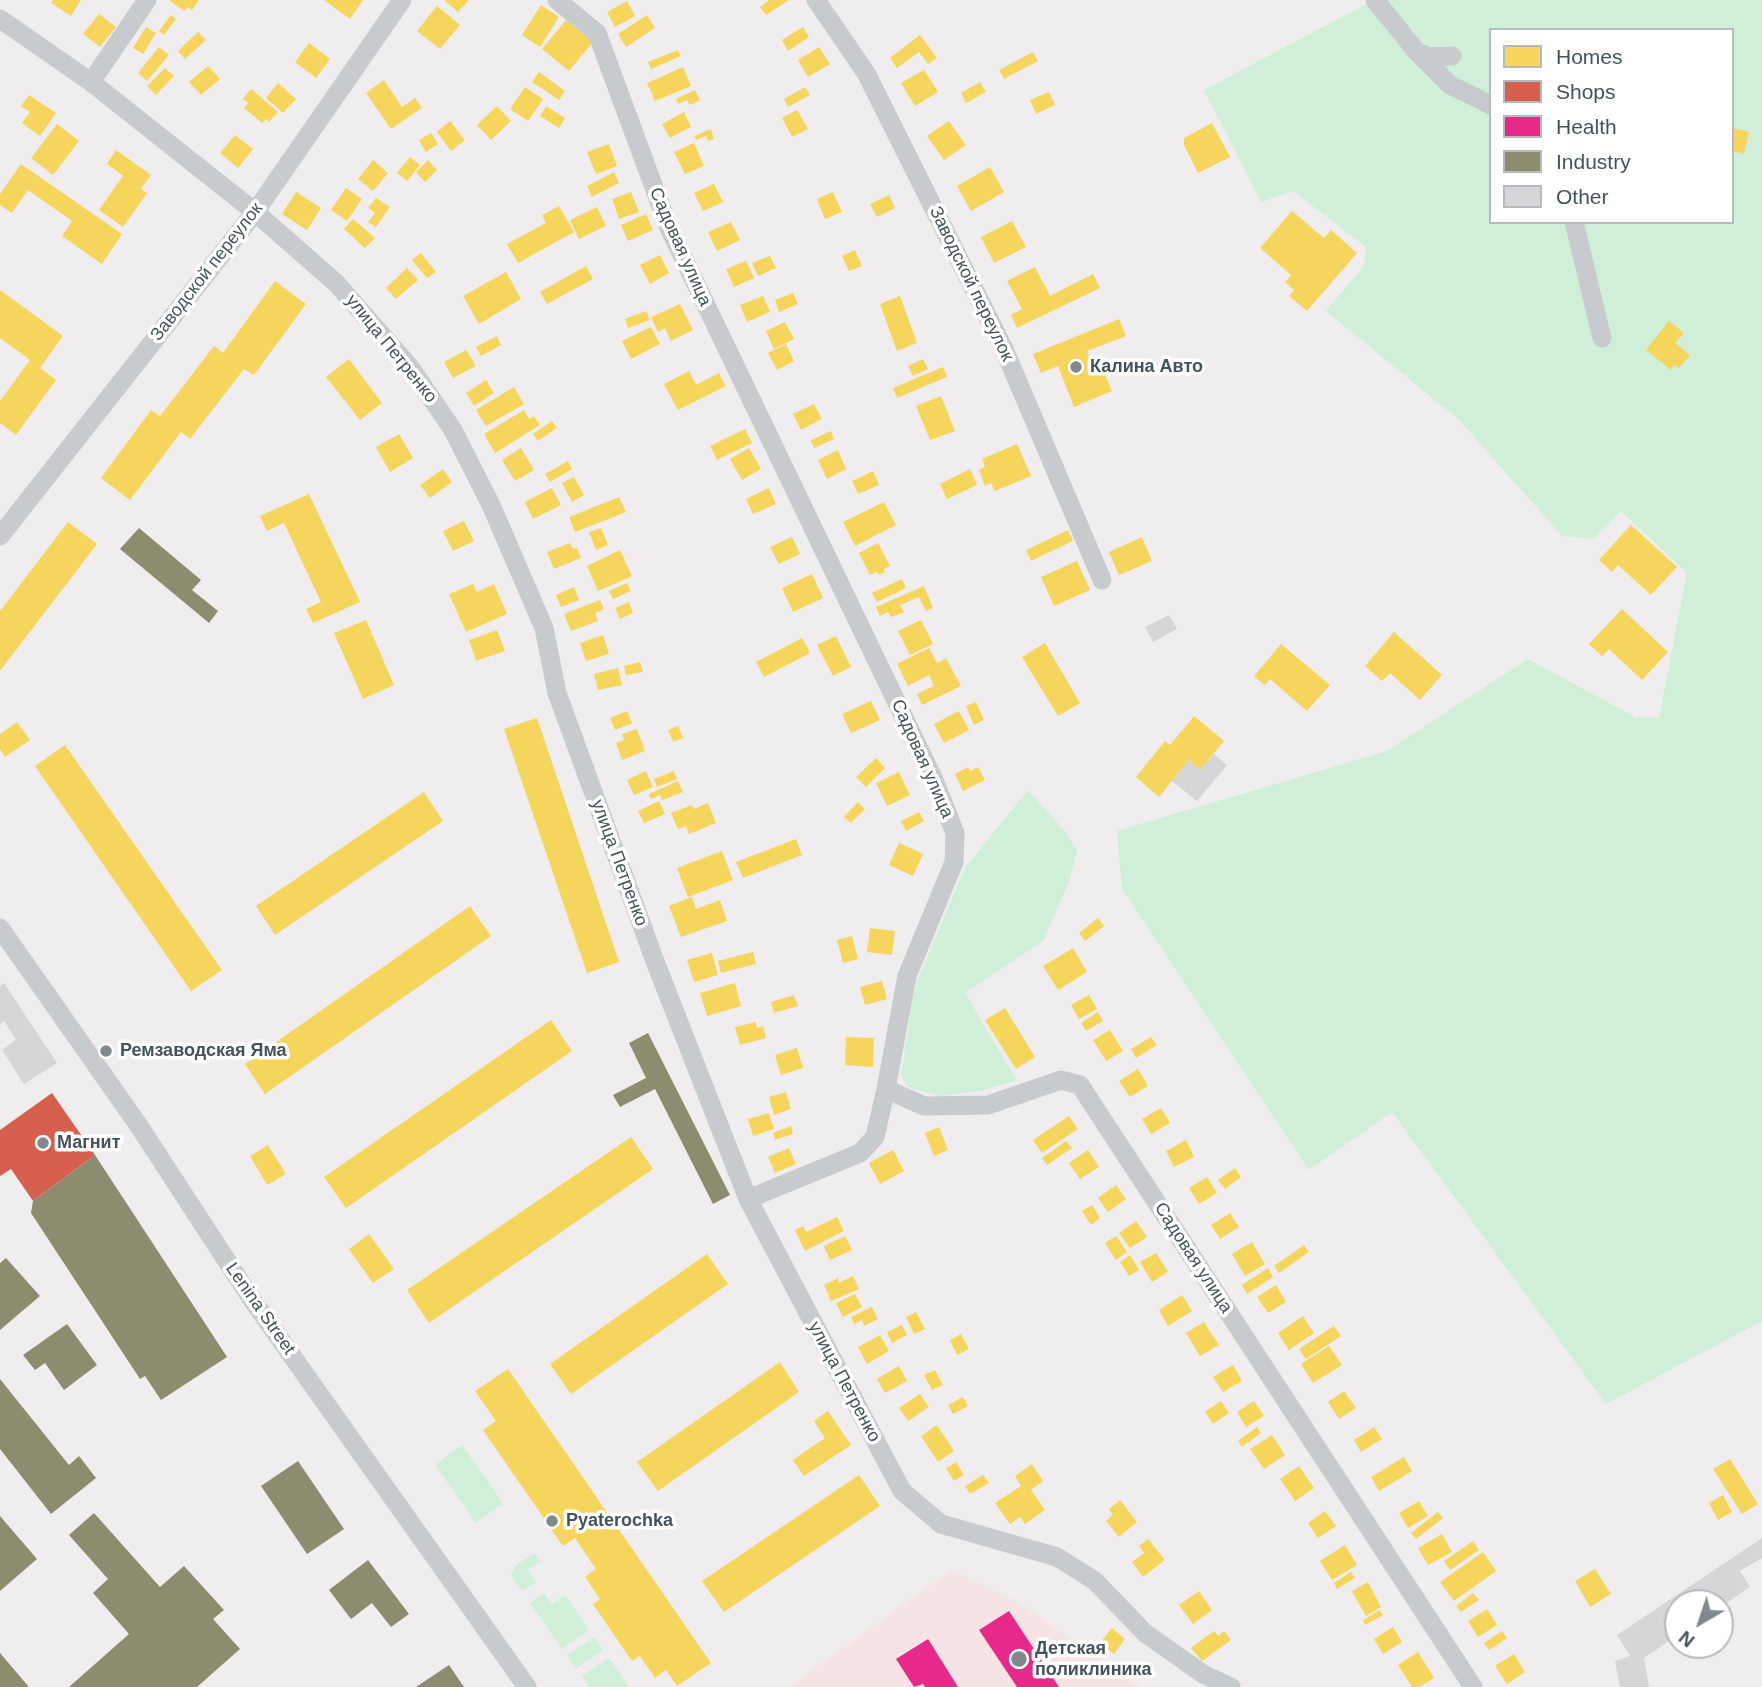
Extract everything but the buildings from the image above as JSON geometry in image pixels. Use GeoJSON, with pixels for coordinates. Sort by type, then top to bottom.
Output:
{"type":"FeatureCollection","features":[{"type":"Feature","properties":{"kind":"street"},"geometry":{"type":"LineString","coordinates":[[91,82],[147,0]]}},
{"type":"Feature","properties":{"kind":"street","name":"Заводской переулок"},"geometry":{"type":"LineString","coordinates":[[0,536],[255,212],[402,0]]}},
{"type":"Feature","properties":{"kind":"street","name":"Садовая улица"},"geometry":{"type":"LineString","coordinates":[[557,0],[597,33],[668,228],[934,780],[955,833],[954,862],[907,976],[886,1089],[924,1106],[988,1105],[1061,1080],[1080,1085],[1473,1687]]}},
{"type":"Feature","properties":{"kind":"street","name":"Заводской переулок"},"geometry":{"type":"LineString","coordinates":[[816,0],[866,73],[1004,349],[1102,580]]}},
{"type":"Feature","properties":{"kind":"street"},"geometry":{"type":"LineString","coordinates":[[1375,0],[1417,52],[1450,85],[1489,104]]}},
{"type":"Feature","properties":{"kind":"street","name":"улица Петренко"},"geometry":{"type":"LineString","coordinates":[[0,19],[91,82],[255,212],[337,283],[410,367],[453,430],[491,505],[544,628],[562,706],[656,964],[748,1199],[902,1491],[941,1524],[1057,1557],[1094,1581],[1145,1633],[1203,1674],[1231,1687]]}},
{"type":"Feature","properties":{"kind":"street"},"geometry":{"type":"LineString","coordinates":[[1417,52],[1430,57],[1452,56]]}},
{"type":"Feature","properties":{"kind":"street"},"geometry":{"type":"LineString","coordinates":[[1574,224],[1602,338]]}},
{"type":"Feature","properties":{"kind":"street","name":"Lenina Street"},"geometry":{"type":"LineString","coordinates":[[2,933],[139,1126],[253,1301],[527,1687]]}},
{"type":"Feature","properties":{"kind":"street"},"geometry":{"type":"LineString","coordinates":[[748,1199],[860,1153],[875,1137],[886,1089]]}},
{"type":"Feature","properties":{"kind":"shaded area"},"geometry":{"type":"Polygon","coordinates":[[[951,1570],[1015,1600],[1140,1687],[789,1687],[951,1570]]]}},
{"type":"Feature","properties":{"kind":"green space"},"geometry":{"type":"Polygon","coordinates":[[[1374,0],[1762,0],[1762,1321],[1606,1404],[1392,1112],[1309,1170],[1122,889],[1117,831],[1387,751],[1528,659],[1635,717],[1659,718],[1687,573],[1621,511],[1594,539],[1562,536],[1459,420],[1326,311],[1364,266],[1366,247],[1293,191],[1261,202],[1204,90],[1374,0]]]}},
{"type":"Feature","properties":{"kind":"green space"},"geometry":{"type":"Polygon","coordinates":[[[1028,790],[1066,832],[1077,851],[1069,882],[1043,941],[965,993],[1017,1081],[979,1091],[941,1096],[908,1087],[901,1076],[914,989],[965,868],[1028,790]]]}},
{"type":"Feature","properties":{"kind":"green space"},"geometry":{"type":"Polygon","coordinates":[[[462,1445],[503,1503],[476,1523],[435,1465],[462,1445]]]}},
{"type":"Feature","properties":{"kind":"green space"},"geometry":{"type":"Polygon","coordinates":[[[534,1553],[541,1561],[528,1570],[536,1582],[522,1591],[511,1576],[515,1566],[534,1553]]]}},
{"type":"Feature","properties":{"kind":"green space"},"geometry":{"type":"Polygon","coordinates":[[[544,1593],[552,1604],[565,1595],[589,1630],[562,1649],[530,1603],[544,1593]]]}},
{"type":"Feature","properties":{"kind":"green space"},"geometry":{"type":"Polygon","coordinates":[[[594,1637],[603,1650],[576,1669],[567,1656],[594,1637]]]}},
{"type":"Feature","properties":{"kind":"green space"},"geometry":{"type":"Polygon","coordinates":[[[609,1658],[629,1687],[589,1687],[582,1676],[609,1658]]]}},
{"type":"Feature","properties":{"kind":"place","name":"Калина Авто"},"geometry":{"type":"Point","coordinates":[1076,367]}},
{"type":"Feature","properties":{"kind":"place","name":"Ремзаводская Яма"},"geometry":{"type":"Point","coordinates":[106,1051]}},
{"type":"Feature","properties":{"kind":"place","name":"Магнит"},"geometry":{"type":"Point","coordinates":[43,1143]}},
{"type":"Feature","properties":{"kind":"place","name":"Pyaterochka"},"geometry":{"type":"Point","coordinates":[552,1521]}},
{"type":"Feature","properties":{"kind":"place","name":"Детская поликлиника"},"geometry":{"type":"Point","coordinates":[1019,1659]}}]}
